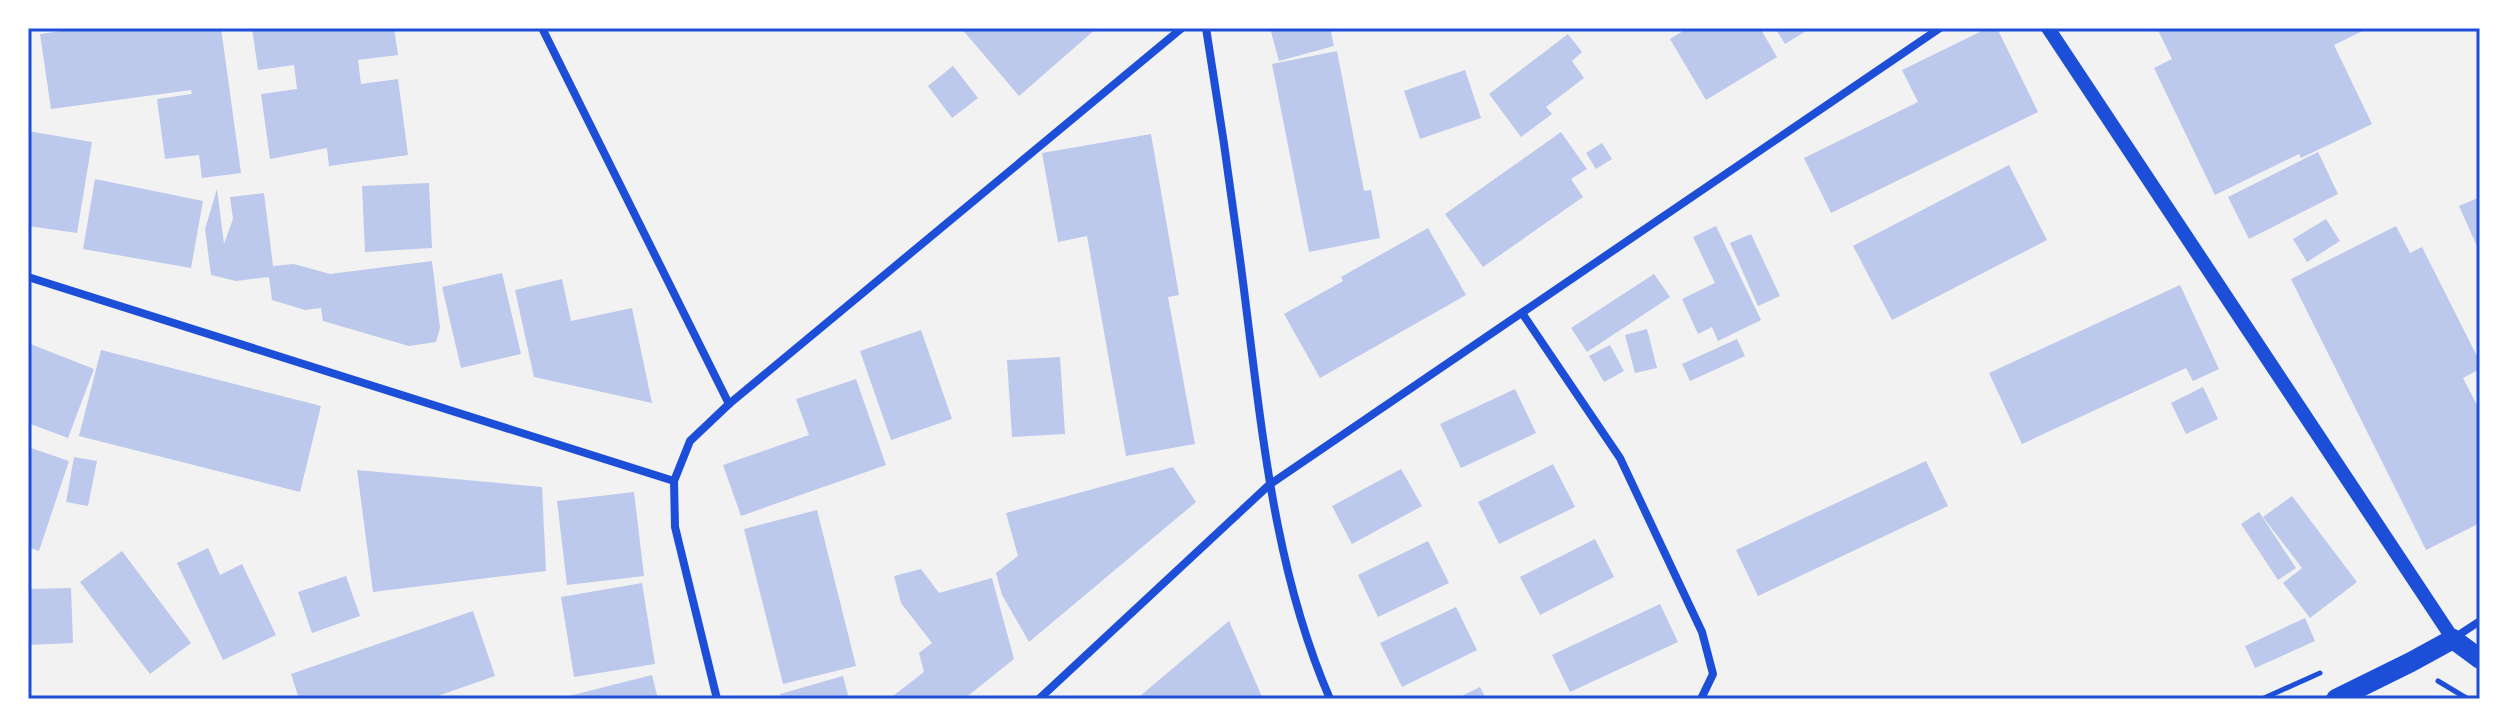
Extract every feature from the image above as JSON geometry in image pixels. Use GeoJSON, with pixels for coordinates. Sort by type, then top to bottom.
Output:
{"type":"FeatureCollection","features":[{"type":"Feature","properties":{"kind":"main road"},"geometry":{"type":"LineString","coordinates":[[2336,699],[2453,639],[2480,659]]}},
{"type":"Feature","properties":{"kind":"street"},"geometry":{"type":"LineString","coordinates":[[542,28],[729,404]]}},
{"type":"Feature","properties":{"kind":"street"},"geometry":{"type":"LineString","coordinates":[[717,699],[675,527],[674,481],[690,441],[729,404],[1182,28]]}},
{"type":"Feature","properties":{"kind":"street"},"geometry":{"type":"LineString","coordinates":[[1206,28],[1230,175],[1269,485],[1292,591],[1330,699]]}},
{"type":"Feature","properties":{"kind":"street"},"geometry":{"type":"LineString","coordinates":[[1039,699],[1269,485],[1940,28]]}},
{"type":"Feature","properties":{"kind":"street"},"geometry":{"type":"LineString","coordinates":[[2048,28],[2453,639],[2480,621]]}},
{"type":"Feature","properties":{"kind":"street"},"geometry":{"type":"LineString","coordinates":[[28,277],[674,481]]}},
{"type":"Feature","properties":{"kind":"street"},"geometry":{"type":"LineString","coordinates":[[1522,313],[1620,458],[1702,632],[1713,674],[1701,699]]}},
{"type":"Feature","properties":{"kind":"building"},"geometry":{"type":"Polygon","coordinates":[[[82,28],[221,28],[241,173],[202,178],[199,155],[165,159],[157,99],[192,94],[191,90],[51,109],[40,34],[82,28]]]}},
{"type":"Feature","properties":{"kind":"building"},"geometry":{"type":"Polygon","coordinates":[[[252,28],[394,28],[398,55],[358,60],[361,84],[398,79],[408,155],[329,166],[327,148],[270,159],[261,94],[297,89],[294,65],[258,70],[252,28]]]}},
{"type":"Feature","properties":{"kind":"building"},"geometry":{"type":"Polygon","coordinates":[[[961,28],[1097,28],[1019,96],[961,28]]]}},
{"type":"Feature","properties":{"kind":"building"},"geometry":{"type":"Polygon","coordinates":[[[1270,28],[1330,28],[1334,46],[1279,61],[1270,28]]]}},
{"type":"Feature","properties":{"kind":"building"},"geometry":{"type":"Polygon","coordinates":[[[1688,28],[1760,28],[1777,57],[1706,100],[1670,39],[1688,28]]]}},
{"type":"Feature","properties":{"kind":"building"},"geometry":{"type":"Polygon","coordinates":[[[1775,28],[1811,28],[1785,44],[1775,28]]]}},
{"type":"Feature","properties":{"kind":"building"},"geometry":{"type":"Polygon","coordinates":[[[1988,28],[1997,28],[2038,112],[1831,213],[1804,158],[1918,102],[1902,70],[1988,28]]]}},
{"type":"Feature","properties":{"kind":"building"},"geometry":{"type":"Polygon","coordinates":[[[2157,28],[2369,28],[2334,45],[2372,124],[2301,158],[2299,154],[2215,195],[2154,68],[2172,59],[2157,28]]]}},
{"type":"Feature","properties":{"kind":"building"},"geometry":{"type":"Polygon","coordinates":[[[1568,34],[1582,52],[1572,61],[1584,78],[1546,107],[1552,114],[1521,137],[1489,94],[1568,34]]]}},
{"type":"Feature","properties":{"kind":"building"},"geometry":{"type":"Polygon","coordinates":[[[1337,51],[1364,191],[1371,190],[1380,238],[1309,252],[1272,64],[1337,51]]]}},
{"type":"Feature","properties":{"kind":"building"},"geometry":{"type":"Polygon","coordinates":[[[953,66],[978,98],[952,118],[928,86],[953,66]]]}},
{"type":"Feature","properties":{"kind":"building"},"geometry":{"type":"Polygon","coordinates":[[[1465,70],[1481,118],[1420,139],[1404,91],[1465,70]]]}},
{"type":"Feature","properties":{"kind":"building"},"geometry":{"type":"Polygon","coordinates":[[[28,131],[92,142],[77,233],[28,226],[28,131]]]}},
{"type":"Feature","properties":{"kind":"building"},"geometry":{"type":"Polygon","coordinates":[[[1561,132],[1587,169],[1571,179],[1583,197],[1483,267],[1445,214],[1561,132]]]}},
{"type":"Feature","properties":{"kind":"building"},"geometry":{"type":"Polygon","coordinates":[[[1151,134],[1179,295],[1168,297],[1195,444],[1126,456],[1087,236],[1058,242],[1042,153],[1151,134]]]}},
{"type":"Feature","properties":{"kind":"building"},"geometry":{"type":"Polygon","coordinates":[[[1602,143],[1612,159],[1596,169],[1586,153],[1602,143]]]}},
{"type":"Feature","properties":{"kind":"building"},"geometry":{"type":"Polygon","coordinates":[[[2318,152],[2338,194],[2249,239],[2228,197],[2318,152]]]}},
{"type":"Feature","properties":{"kind":"building"},"geometry":{"type":"Polygon","coordinates":[[[2009,165],[2047,240],[1892,320],[1853,246],[2009,165]]]}},
{"type":"Feature","properties":{"kind":"building"},"geometry":{"type":"Polygon","coordinates":[[[95,179],[203,201],[191,268],[83,249],[95,179]]]}},
{"type":"Feature","properties":{"kind":"building"},"geometry":{"type":"Polygon","coordinates":[[[429,183],[432,248],[365,252],[362,186],[429,183]]]}},
{"type":"Feature","properties":{"kind":"building"},"geometry":{"type":"Polygon","coordinates":[[[217,189],[224,244],[233,219],[230,197],[264,193],[273,266],[294,264],[330,274],[432,261],[440,328],[436,342],[409,346],[323,321],[321,308],[305,310],[272,300],[269,277],[236,281],[211,275],[205,229],[217,189]]]}},
{"type":"Feature","properties":{"kind":"building"},"geometry":{"type":"Polygon","coordinates":[[[2480,197],[2480,253],[2459,206],[2480,197]]]}},
{"type":"Feature","properties":{"kind":"building"},"geometry":{"type":"Polygon","coordinates":[[[2326,219],[2340,241],[2307,262],[2293,239],[2326,219]]]}},
{"type":"Feature","properties":{"kind":"building"},"geometry":{"type":"Polygon","coordinates":[[[1716,226],[1761,320],[1718,341],[1712,327],[1698,334],[1682,299],[1715,283],[1693,237],[1716,226]]]}},
{"type":"Feature","properties":{"kind":"building"},"geometry":{"type":"Polygon","coordinates":[[[2396,226],[2410,253],[2422,247],[2480,362],[2480,369],[2463,378],[2480,411],[2480,523],[2426,550],[2291,279],[2396,226]]]}},
{"type":"Feature","properties":{"kind":"building"},"geometry":{"type":"Polygon","coordinates":[[[1428,228],[1466,295],[1320,378],[1284,314],[1343,281],[1341,277],[1428,228]]]}},
{"type":"Feature","properties":{"kind":"building"},"geometry":{"type":"Polygon","coordinates":[[[1751,234],[1780,296],[1758,306],[1730,243],[1751,234]]]}},
{"type":"Feature","properties":{"kind":"building"},"geometry":{"type":"Polygon","coordinates":[[[502,273],[521,354],[461,368],[442,287],[502,273]]]}},
{"type":"Feature","properties":{"kind":"building"},"geometry":{"type":"Polygon","coordinates":[[[1654,274],[1670,297],[1587,352],[1571,328],[1654,274]]]}},
{"type":"Feature","properties":{"kind":"building"},"geometry":{"type":"Polygon","coordinates":[[[562,279],[571,321],[632,308],[652,403],[534,377],[515,290],[562,279]]]}},
{"type":"Feature","properties":{"kind":"building"},"geometry":{"type":"Polygon","coordinates":[[[2180,285],[2219,369],[2193,381],[2186,368],[2022,444],[1989,373],[2180,285]]]}},
{"type":"Feature","properties":{"kind":"building"},"geometry":{"type":"Polygon","coordinates":[[[1647,329],[1657,368],[1635,373],[1625,335],[1647,329]]]}},
{"type":"Feature","properties":{"kind":"building"},"geometry":{"type":"Polygon","coordinates":[[[921,330],[952,419],[891,440],[860,351],[921,330]]]}},
{"type":"Feature","properties":{"kind":"building"},"geometry":{"type":"Polygon","coordinates":[[[1737,339],[1745,356],[1690,381],[1682,364],[1737,339]]]}},
{"type":"Feature","properties":{"kind":"building"},"geometry":{"type":"Polygon","coordinates":[[[28,343],[94,369],[68,438],[28,423],[28,343]]]}},
{"type":"Feature","properties":{"kind":"building"},"geometry":{"type":"Polygon","coordinates":[[[1610,345],[1624,371],[1604,382],[1589,356],[1610,345]]]}},
{"type":"Feature","properties":{"kind":"building"},"geometry":{"type":"Polygon","coordinates":[[[101,350],[321,406],[300,492],[79,436],[101,350]]]}},
{"type":"Feature","properties":{"kind":"building"},"geometry":{"type":"Polygon","coordinates":[[[1060,357],[1065,434],[1012,437],[1007,360],[1060,357]]]}},
{"type":"Feature","properties":{"kind":"building"},"geometry":{"type":"Polygon","coordinates":[[[856,379],[886,465],[741,516],[723,465],[809,435],[796,399],[856,379]]]}},
{"type":"Feature","properties":{"kind":"building"},"geometry":{"type":"Polygon","coordinates":[[[2203,387],[2218,419],[2186,434],[2171,403],[2203,387]]]}},
{"type":"Feature","properties":{"kind":"building"},"geometry":{"type":"Polygon","coordinates":[[[1515,389],[1536,433],[1461,468],[1440,424],[1515,389]]]}},
{"type":"Feature","properties":{"kind":"building"},"geometry":{"type":"Polygon","coordinates":[[[28,447],[69,461],[39,551],[28,547],[28,447]]]}},
{"type":"Feature","properties":{"kind":"building"},"geometry":{"type":"Polygon","coordinates":[[[74,457],[97,461],[88,506],[66,502],[74,457]]]}},
{"type":"Feature","properties":{"kind":"building"},"geometry":{"type":"Polygon","coordinates":[[[1926,461],[1948,506],[1758,596],[1736,550],[1926,461]]]}},
{"type":"Feature","properties":{"kind":"building"},"geometry":{"type":"Polygon","coordinates":[[[1553,464],[1575,507],[1499,544],[1478,502],[1553,464]]]}},
{"type":"Feature","properties":{"kind":"building"},"geometry":{"type":"Polygon","coordinates":[[[1173,467],[1196,502],[1029,642],[1002,595],[996,573],[1018,556],[1006,513],[1173,467]]]}},
{"type":"Feature","properties":{"kind":"building"},"geometry":{"type":"Polygon","coordinates":[[[1401,469],[1422,506],[1352,544],[1332,506],[1401,469]]]}},
{"type":"Feature","properties":{"kind":"building"},"geometry":{"type":"Polygon","coordinates":[[[357,470],[542,487],[546,571],[373,592],[357,470]]]}},
{"type":"Feature","properties":{"kind":"building"},"geometry":{"type":"Polygon","coordinates":[[[634,492],[644,576],[567,585],[557,501],[634,492]]]}},
{"type":"Feature","properties":{"kind":"building"},"geometry":{"type":"Polygon","coordinates":[[[2292,496],[2357,582],[2310,618],[2283,583],[2302,568],[2263,517],[2292,496]]]}},
{"type":"Feature","properties":{"kind":"building"},"geometry":{"type":"Polygon","coordinates":[[[817,510],[856,666],[783,684],[744,529],[817,510]]]}},
{"type":"Feature","properties":{"kind":"building"},"geometry":{"type":"Polygon","coordinates":[[[2259,512],[2296,568],[2278,580],[2241,524],[2259,512]]]}},
{"type":"Feature","properties":{"kind":"building"},"geometry":{"type":"Polygon","coordinates":[[[1595,539],[1614,577],[1540,615],[1520,577],[1595,539]]]}},
{"type":"Feature","properties":{"kind":"building"},"geometry":{"type":"Polygon","coordinates":[[[1428,541],[1449,583],[1378,617],[1358,575],[1428,541]]]}},
{"type":"Feature","properties":{"kind":"building"},"geometry":{"type":"Polygon","coordinates":[[[208,548],[220,575],[242,564],[276,635],[223,660],[177,563],[208,548]]]}},
{"type":"Feature","properties":{"kind":"building"},"geometry":{"type":"Polygon","coordinates":[[[122,551],[191,643],[150,674],[80,582],[122,551]]]}},
{"type":"Feature","properties":{"kind":"building"},"geometry":{"type":"Polygon","coordinates":[[[921,569],[939,593],[992,578],[1014,659],[964,699],[889,699],[924,672],[919,653],[932,643],[901,603],[894,576],[921,569]]]}},
{"type":"Feature","properties":{"kind":"building"},"geometry":{"type":"Polygon","coordinates":[[[346,576],[360,616],[312,633],[298,592],[346,576]]]}},
{"type":"Feature","properties":{"kind":"building"},"geometry":{"type":"Polygon","coordinates":[[[642,583],[655,664],[574,677],[561,597],[642,583]]]}},
{"type":"Feature","properties":{"kind":"building"},"geometry":{"type":"Polygon","coordinates":[[[71,588],[73,643],[28,645],[28,589],[71,588]]]}},
{"type":"Feature","properties":{"kind":"building"},"geometry":{"type":"Polygon","coordinates":[[[1660,604],[1678,642],[1570,692],[1552,655],[1660,604]]]}},
{"type":"Feature","properties":{"kind":"building"},"geometry":{"type":"Polygon","coordinates":[[[1456,607],[1477,650],[1402,687],[1380,643],[1456,607]]]}},
{"type":"Feature","properties":{"kind":"building"},"geometry":{"type":"Polygon","coordinates":[[[473,611],[495,676],[429,699],[299,699],[291,674],[473,611]]]}},
{"type":"Feature","properties":{"kind":"building"},"geometry":{"type":"Polygon","coordinates":[[[2305,618],[2315,641],[2255,668],[2245,646],[2305,618]]]}},
{"type":"Feature","properties":{"kind":"building"},"geometry":{"type":"Polygon","coordinates":[[[1229,621],[1263,699],[1141,699],[1140,696],[1229,621]]]}},
{"type":"Feature","properties":{"kind":"building"},"geometry":{"type":"Polygon","coordinates":[[[652,675],[658,699],[561,698],[652,675]]]}},
{"type":"Feature","properties":{"kind":"building"},"geometry":{"type":"Polygon","coordinates":[[[843,676],[849,699],[781,699],[780,694],[843,676]]]}},
{"type":"Feature","properties":{"kind":"building"},"geometry":{"type":"Polygon","coordinates":[[[1480,687],[1486,699],[1456,699],[1480,687]]]}}]}
